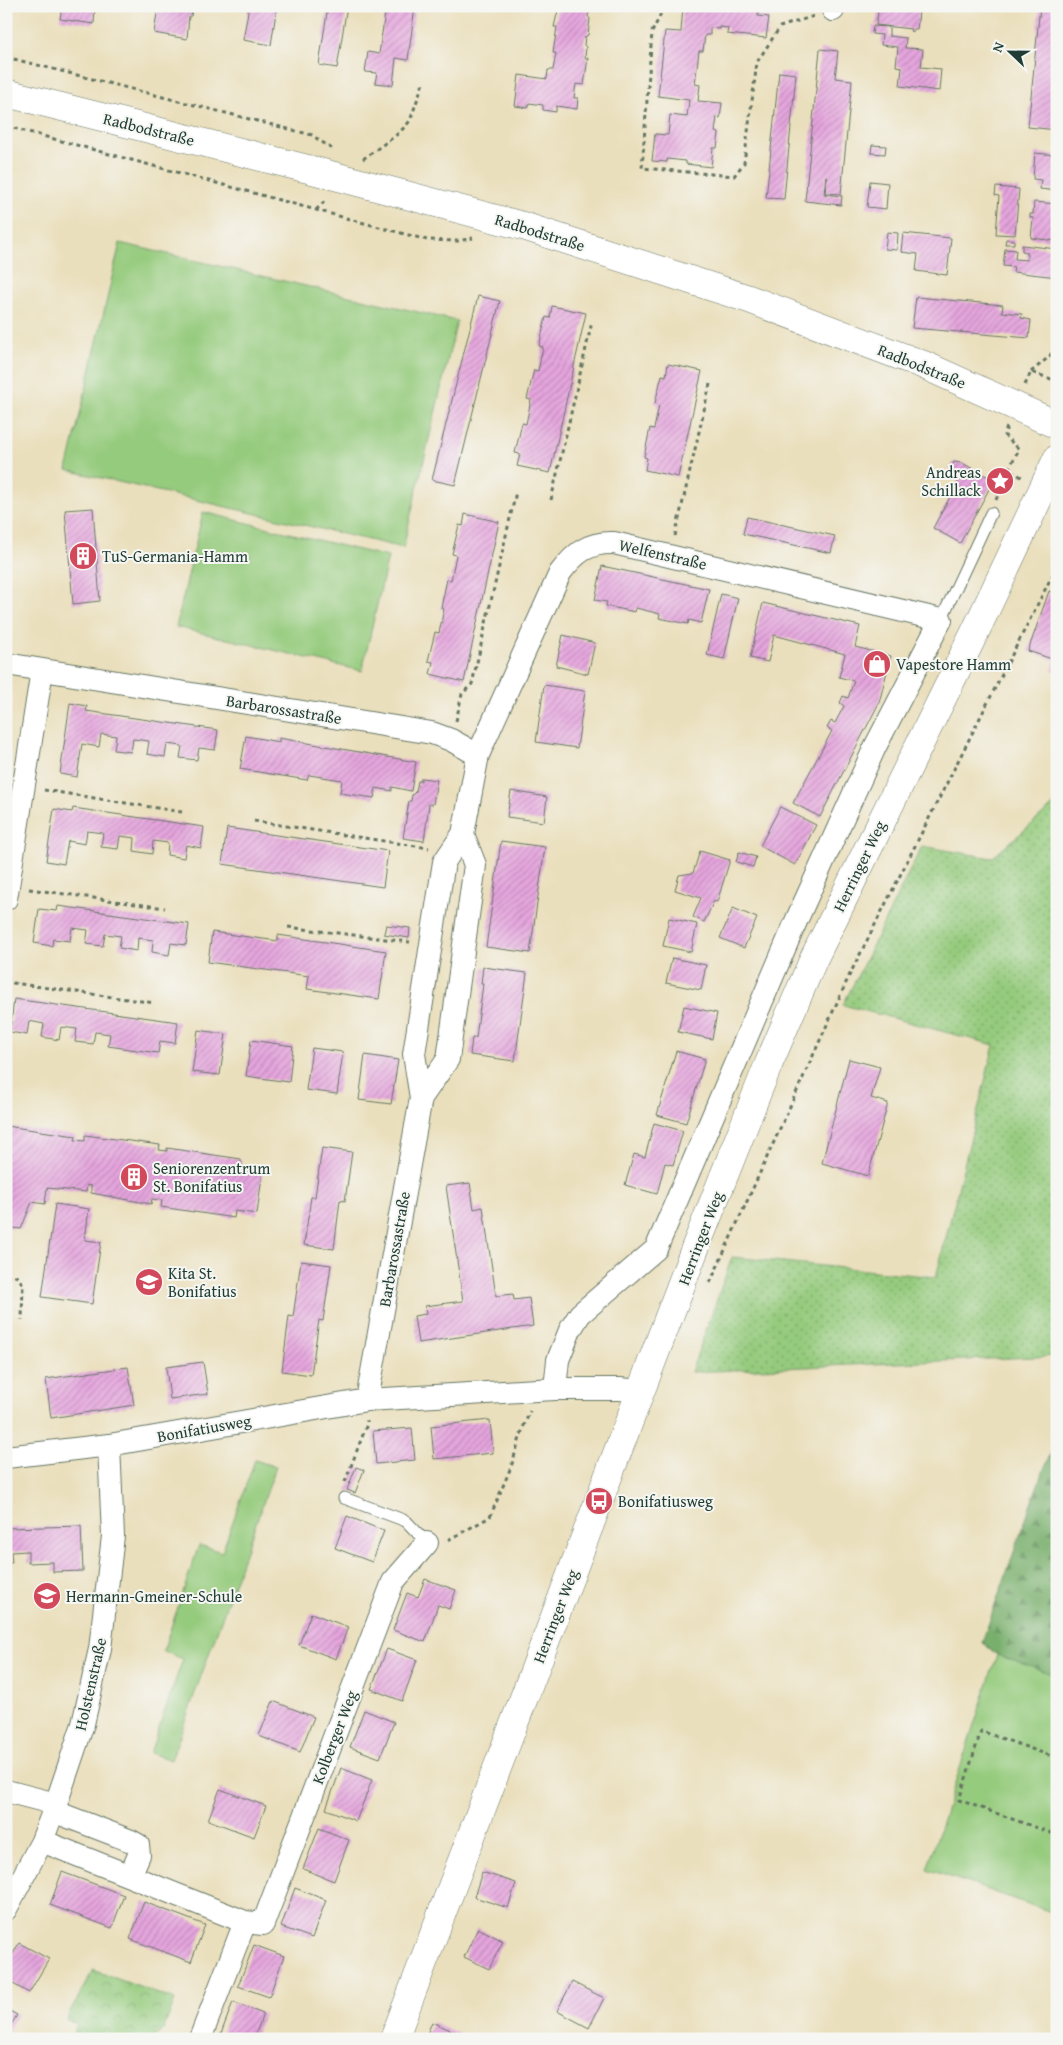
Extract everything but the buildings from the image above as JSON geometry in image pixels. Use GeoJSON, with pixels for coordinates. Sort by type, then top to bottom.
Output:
{"type":"FeatureCollection","features":[{"type":"Feature","properties":{"kind":"main road","name":"Radbodstraße"},"geometry":{"type":"LineString","coordinates":[[6,93],[523,226],[748,299],[924,365],[1057,425]]}},
{"type":"Feature","properties":{"kind":"main road","name":"Herringer Weg"},"geometry":{"type":"LineString","coordinates":[[394,2039],[694,1251],[769,1063],[814,958],[977,628],[1057,459]]}},
{"type":"Feature","properties":{"kind":"street","name":"Welfenstraße"},"geometry":{"type":"LineString","coordinates":[[478,755],[560,573],[580,549],[603,542],[671,556],[941,620]]}},
{"type":"Feature","properties":{"kind":"street","name":"Herringer Weg"},"geometry":{"type":"LineString","coordinates":[[547,1390],[570,1330],[580,1314],[656,1249],[810,892],[875,748],[941,620]]}},
{"type":"Feature","properties":{"kind":"street","name":"Barbarossastraße"},"geometry":{"type":"LineString","coordinates":[[6,664],[432,732],[478,755],[456,842],[444,862],[414,1054],[421,1098],[367,1400]]}},
{"type":"Feature","properties":{"kind":"street"},"geometry":{"type":"LineString","coordinates":[[7,893],[42,670]]}},
{"type":"Feature","properties":{"kind":"street","name":"Barbarossastraße"},"geometry":{"type":"LineString","coordinates":[[421,1098],[448,1059],[476,865],[456,842]]}},
{"type":"Feature","properties":{"kind":"street","name":"Bonifatiusweg"},"geometry":{"type":"LineString","coordinates":[[6,1457],[109,1445],[367,1400],[547,1390],[620,1389],[641,1394]]}},
{"type":"Feature","properties":{"kind":"street","name":"Holstenstraße"},"geometry":{"type":"LineString","coordinates":[[6,1909],[42,1841],[54,1808],[83,1724],[100,1649],[113,1536],[109,1445]]}},
{"type":"Feature","properties":{"kind":"street","name":"Kolberger Weg"},"geometry":{"type":"LineString","coordinates":[[245,1922],[263,1924],[393,1582],[427,1543]]}},
{"type":"Feature","properties":{"kind":"street"},"geometry":{"type":"LineString","coordinates":[[6,1791],[54,1808],[131,1840],[138,1845],[139,1855],[130,1876]]}},
{"type":"Feature","properties":{"kind":"street"},"geometry":{"type":"LineString","coordinates":[[42,1841],[245,1922],[200,2039]]}},
{"type":"Feature","properties":{"kind":"lane","name":"Herringer Weg"},"geometry":{"type":"LineString","coordinates":[[941,620],[991,513]]}},
{"type":"Feature","properties":{"kind":"lane"},"geometry":{"type":"LineString","coordinates":[[344,1498],[406,1522],[427,1543]]}},
{"type":"Feature","properties":{"kind":"path"},"geometry":{"type":"LineString","coordinates":[[661,6],[660,16],[652,32],[642,168],[734,176],[744,163],[757,62],[780,27],[834,8]]}},
{"type":"Feature","properties":{"kind":"path"},"geometry":{"type":"LineString","coordinates":[[6,57],[312,135],[333,150]]}},
{"type":"Feature","properties":{"kind":"path"},"geometry":{"type":"LineString","coordinates":[[316,210],[348,180],[359,163],[399,133],[410,121],[424,80]]}},
{"type":"Feature","properties":{"kind":"path"},"geometry":{"type":"LineString","coordinates":[[6,126],[427,240],[458,242],[476,237]]}},
{"type":"Feature","properties":{"kind":"path"},"geometry":{"type":"LineString","coordinates":[[552,500],[592,322]]}},
{"type":"Feature","properties":{"kind":"path"},"geometry":{"type":"LineString","coordinates":[[1030,372],[1050,356],[1057,341]]}},
{"type":"Feature","properties":{"kind":"path"},"geometry":{"type":"LineString","coordinates":[[671,556],[710,384]]}},
{"type":"Feature","properties":{"kind":"path"},"geometry":{"type":"LineString","coordinates":[[991,513],[1008,470]]}},
{"type":"Feature","properties":{"kind":"path"},"geometry":{"type":"LineString","coordinates":[[451,740],[462,694],[472,684],[516,492]]}},
{"type":"Feature","properties":{"kind":"path"},"geometry":{"type":"LineString","coordinates":[[708,1287],[850,974],[1057,566]]}},
{"type":"Feature","properties":{"kind":"path"},"geometry":{"type":"LineString","coordinates":[[24,787],[182,812]]}},
{"type":"Feature","properties":{"kind":"path"},"geometry":{"type":"LineString","coordinates":[[254,821],[456,842]]}},
{"type":"Feature","properties":{"kind":"path"},"geometry":{"type":"LineString","coordinates":[[7,893],[165,908]]}},
{"type":"Feature","properties":{"kind":"path"},"geometry":{"type":"LineString","coordinates":[[288,928],[431,944]]}},
{"type":"Feature","properties":{"kind":"path"},"geometry":{"type":"LineString","coordinates":[[6,978],[13,983],[155,1003]]}},
{"type":"Feature","properties":{"kind":"path"},"geometry":{"type":"LineString","coordinates":[[6,1276],[16,1276],[23,1284],[22,1320]]}},
{"type":"Feature","properties":{"kind":"path"},"geometry":{"type":"LineString","coordinates":[[427,1543],[450,1540],[490,1518],[511,1467],[523,1428],[547,1390]]}},
{"type":"Feature","properties":{"kind":"path"},"geometry":{"type":"LineString","coordinates":[[344,1498],[342,1490],[359,1446]]}},
{"type":"Feature","properties":{"kind":"path"},"geometry":{"type":"LineString","coordinates":[[1057,1758],[981,1731],[959,1800],[1057,1835]]}},
{"type":"Feature","properties":{"kind":"green space"},"geometry":{"type":"Polygon","coordinates":[[[120,243],[457,321],[403,548],[67,470],[120,243]]]}},
{"type":"Feature","properties":{"kind":"green space"},"geometry":{"type":"Polygon","coordinates":[[[203,512],[388,557],[362,671],[176,627],[203,512]]]}},
{"type":"Feature","properties":{"kind":"green space"},"geometry":{"type":"Polygon","coordinates":[[[1057,802],[1057,1356],[691,1372],[732,1257],[936,1277],[994,1045],[843,1005],[922,846],[992,858],[1057,802]]]}},
{"type":"Feature","properties":{"kind":"green space"},"geometry":{"type":"Polygon","coordinates":[[[1057,1440],[1057,1676],[997,1655],[982,1642],[1042,1473],[1057,1440]]]}},
{"type":"Feature","properties":{"kind":"green space"},"geometry":{"type":"Polygon","coordinates":[[[255,1460],[276,1467],[171,1760],[150,1753],[183,1659],[163,1651],[199,1545],[222,1552],[255,1460]]]}},
{"type":"Feature","properties":{"kind":"green space"},"geometry":{"type":"Polygon","coordinates":[[[997,1655],[1057,1676],[1057,1914],[927,1869],[997,1655]]]}},
{"type":"Feature","properties":{"kind":"green space"},"geometry":{"type":"Polygon","coordinates":[[[93,1970],[175,2000],[164,2028],[154,2039],[76,2039],[72,2037],[77,2024],[66,2020],[93,1970]]]}},
{"type":"Feature","properties":{"kind":"place","name":"Andreas Schillack"},"geometry":{"type":"Point","coordinates":[1000,481]}},
{"type":"Feature","properties":{"kind":"place","name":"TuS-Germania-Hamm"},"geometry":{"type":"Point","coordinates":[83,556]}},
{"type":"Feature","properties":{"kind":"place","name":"Vapestore Hamm"},"geometry":{"type":"Point","coordinates":[877,664]}},
{"type":"Feature","properties":{"kind":"place","name":"Seniorenzentrum St. Bonifatius"},"geometry":{"type":"Point","coordinates":[134,1177]}},
{"type":"Feature","properties":{"kind":"place","name":"Kita St. Bonifatius"},"geometry":{"type":"Point","coordinates":[149,1282]}},
{"type":"Feature","properties":{"kind":"place","name":"Bonifatiusweg"},"geometry":{"type":"Point","coordinates":[599,1501]}},
{"type":"Feature","properties":{"kind":"place","name":"Hermann-Gmeiner-Schule"},"geometry":{"type":"Point","coordinates":[47,1596]}}]}
